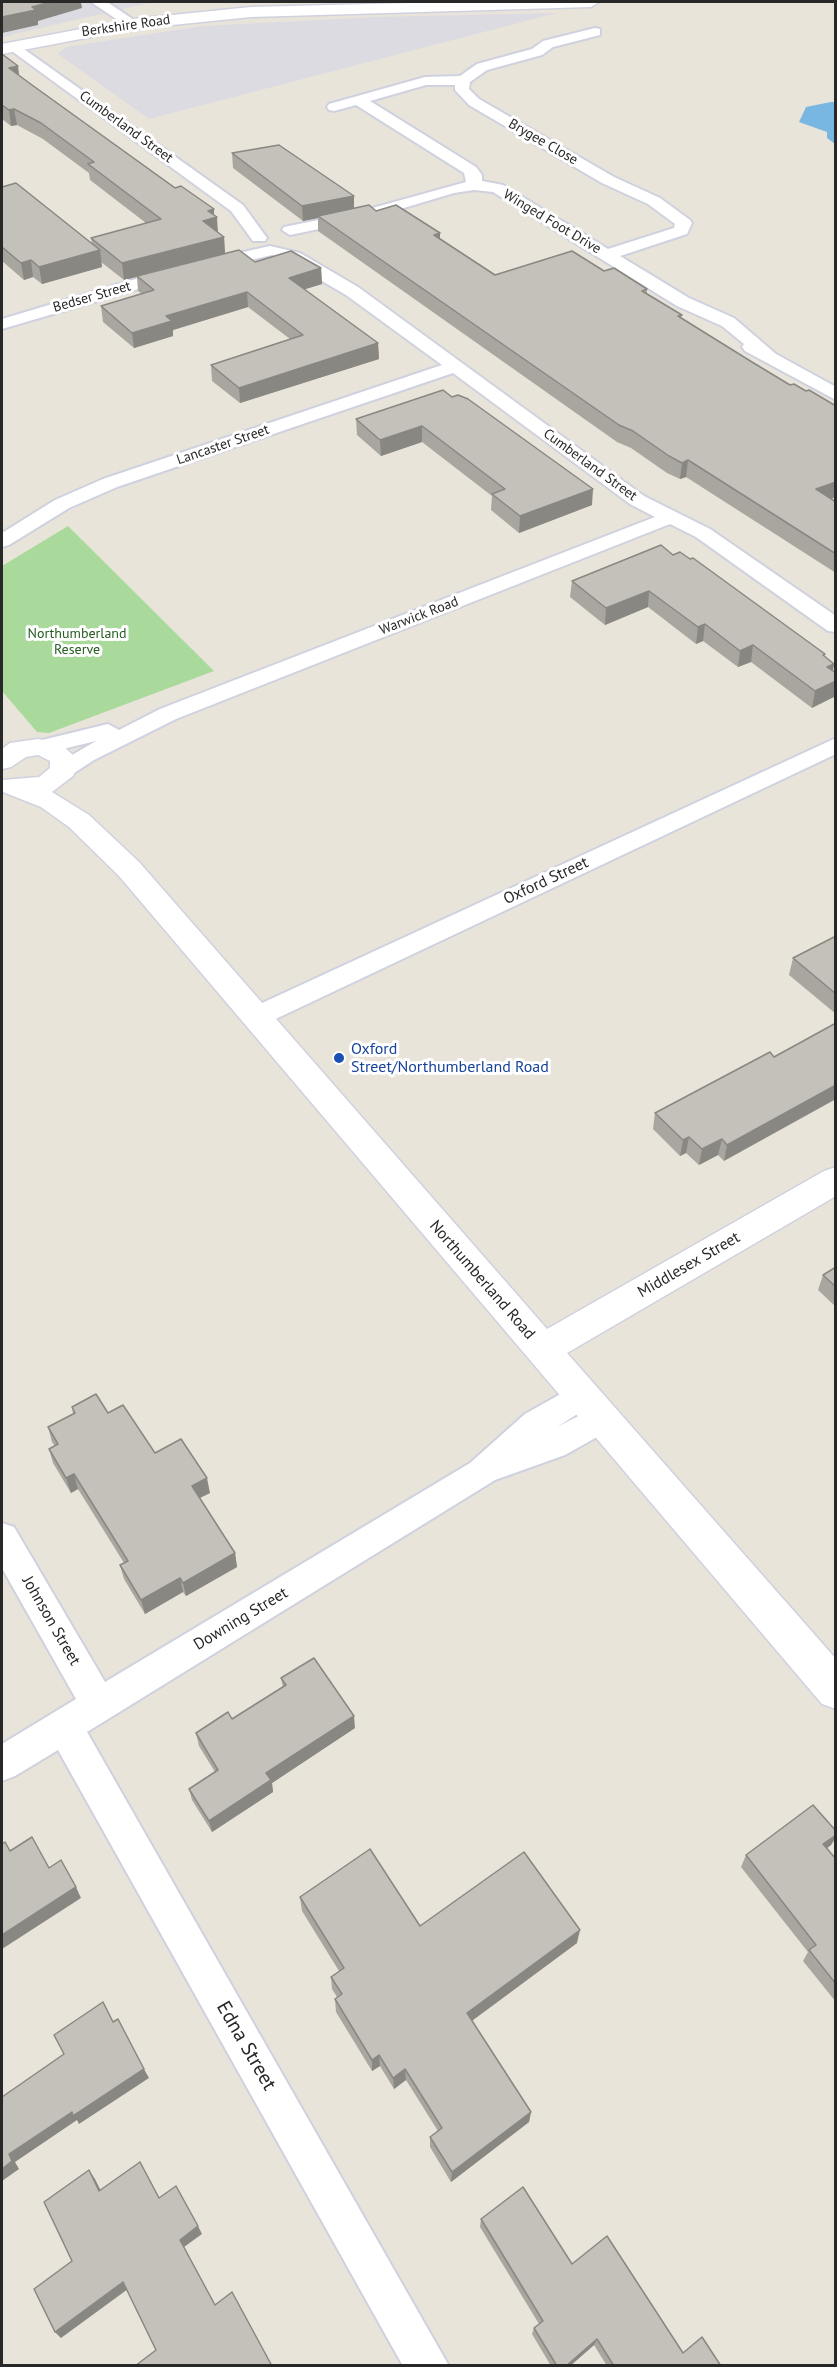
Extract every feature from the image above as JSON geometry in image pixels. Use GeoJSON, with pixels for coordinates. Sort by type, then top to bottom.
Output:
{"type":"FeatureCollection","features":[{"type":"Feature","properties":{"kind":"street"},"geometry":{"type":"LineString","coordinates":[[98,2],[133,24]]}},
{"type":"Feature","properties":{"kind":"street","name":"Berkshire Road"},"geometry":{"type":"LineString","coordinates":[[8,47],[133,24],[251,12],[591,2]]}},
{"type":"Feature","properties":{"kind":"street"},"geometry":{"type":"LineString","coordinates":[[334,107],[425,81],[463,80],[482,67],[537,52],[549,45],[595,32]]}},
{"type":"Feature","properties":{"kind":"street","name":"Cumberland Street"},"geometry":{"type":"LineString","coordinates":[[8,47],[237,208],[302,234],[306,242],[352,291]]}},
{"type":"Feature","properties":{"kind":"street","name":"Brygee Close"},"geometry":{"type":"LineString","coordinates":[[463,80],[462,90],[474,102],[608,180],[654,201],[684,223],[681,231],[608,255]]}},
{"type":"Feature","properties":{"kind":"street"},"geometry":{"type":"LineString","coordinates":[[358,100],[470,170],[474,175],[474,185],[452,189],[362,216],[294,250],[266,245],[268,232],[280,227],[362,216]]}},
{"type":"Feature","properties":{"kind":"street","name":"Winged Foot Drive"},"geometry":{"type":"LineString","coordinates":[[474,185],[487,186],[509,194],[683,302],[709,328],[768,355],[836,395]]}},
{"type":"Feature","properties":{"kind":"street","name":"Cumberland Street"},"geometry":{"type":"LineString","coordinates":[[237,208],[266,245],[294,257],[352,291],[637,500],[703,533],[836,626]]}},
{"type":"Feature","properties":{"kind":"street","name":"Bedser Street"},"geometry":{"type":"LineString","coordinates":[[10,321],[266,245]]}},
{"type":"Feature","properties":{"kind":"street"},"geometry":{"type":"LineString","coordinates":[[2,304],[10,321]]}},
{"type":"Feature","properties":{"kind":"street","name":"Lancaster Street"},"geometry":{"type":"LineString","coordinates":[[2,541],[62,504],[110,483],[454,367]]}},
{"type":"Feature","properties":{"kind":"street","name":"Warwick Road"},"geometry":{"type":"LineString","coordinates":[[40,747],[81,740],[168,714],[669,518]]}},
{"type":"Feature","properties":{"kind":"street","name":"Warwick Road"},"geometry":{"type":"LineString","coordinates":[[62,772],[86,755],[168,714]]}},
{"type":"Feature","properties":{"kind":"street"},"geometry":{"type":"LineString","coordinates":[[2,729],[40,747]]}},
{"type":"Feature","properties":{"kind":"street","name":"Oxford Street"},"geometry":{"type":"LineString","coordinates":[[256,1017],[836,745]]}},
{"type":"Feature","properties":{"kind":"street"},"geometry":{"type":"LineString","coordinates":[[2,761],[19,749],[40,747]]}},
{"type":"Feature","properties":{"kind":"street","name":"Northumberland Road"},"geometry":{"type":"LineString","coordinates":[[40,747],[58,753],[63,758],[62,772],[77,789],[129,869]]}},
{"type":"Feature","properties":{"kind":"street"},"geometry":{"type":"LineString","coordinates":[[8,786],[48,784],[62,772]]}},
{"type":"Feature","properties":{"kind":"street","name":"Northumberland Road"},"geometry":{"type":"LineString","coordinates":[[8,786],[51,801],[79,821],[129,869],[836,1690]]}},
{"type":"Feature","properties":{"kind":"street","name":"Middlesex Street"},"geometry":{"type":"LineString","coordinates":[[543,1349],[836,1180]]}},
{"type":"Feature","properties":{"kind":"street","name":"Downing Street"},"geometry":{"type":"LineString","coordinates":[[2,1764],[481,1473],[554,1445],[592,1406]]}},
{"type":"Feature","properties":{"kind":"street","name":"Johnson Street"},"geometry":{"type":"LineString","coordinates":[[2,1538],[99,1705]]}},
{"type":"Feature","properties":{"kind":"street","name":"Edna Street"},"geometry":{"type":"LineString","coordinates":[[64,1726],[427,2366]]}},
{"type":"Feature","properties":{"kind":"shaded area"},"geometry":{"type":"Polygon","coordinates":[[[2,2],[153,2],[2,37],[2,2]]]}},
{"type":"Feature","properties":{"kind":"shaded area"},"geometry":{"type":"Polygon","coordinates":[[[557,13],[149,119],[58,54],[66,47],[202,26],[376,17],[557,13]]]}},
{"type":"Feature","properties":{"kind":"green space","name":"Northumberland Reserve"},"geometry":{"type":"Polygon","coordinates":[[[68,526],[214,671],[49,733],[37,732],[2,691],[2,566],[68,526]]]}},
{"type":"Feature","properties":{"kind":"water"},"geometry":{"type":"Polygon","coordinates":[[[835,102],[835,144],[827,138],[827,132],[799,122],[806,107],[835,102]]]}},
{"type":"Feature","properties":{"kind":"building"},"geometry":{"type":"Polygon","coordinates":[[[2,2],[50,2],[32,7],[36,10],[2,17],[2,2]]]}},
{"type":"Feature","properties":{"kind":"building"},"geometry":{"type":"Polygon","coordinates":[[[2,54],[18,66],[9,68],[32,85],[175,188],[181,186],[214,209],[208,211],[217,217],[203,221],[224,237],[122,263],[91,238],[161,219],[88,164],[94,162],[41,123],[2,105],[2,54]]]}},
{"type":"Feature","properties":{"kind":"building"},"geometry":{"type":"Polygon","coordinates":[[[279,145],[354,196],[302,206],[232,153],[279,145]]]}},
{"type":"Feature","properties":{"kind":"building"},"geometry":{"type":"Polygon","coordinates":[[[16,183],[100,250],[39,267],[31,260],[21,263],[2,247],[2,187],[16,183]]]}},
{"type":"Feature","properties":{"kind":"building"},"geometry":{"type":"Polygon","coordinates":[[[369,205],[376,211],[396,205],[440,233],[434,235],[495,275],[572,251],[604,271],[614,268],[647,289],[642,291],[682,315],[678,316],[752,362],[790,385],[794,384],[806,391],[809,390],[836,406],[836,482],[816,489],[836,502],[836,554],[688,460],[682,463],[633,431],[619,425],[318,216],[369,205]]]}},
{"type":"Feature","properties":{"kind":"building"},"geometry":{"type":"Polygon","coordinates":[[[239,250],[255,262],[291,251],[321,268],[289,278],[378,343],[239,388],[211,365],[303,335],[247,292],[166,316],[172,321],[132,333],[101,306],[154,290],[137,276],[239,250]]]}},
{"type":"Feature","properties":{"kind":"building"},"geometry":{"type":"Polygon","coordinates":[[[443,390],[452,397],[458,395],[468,399],[593,489],[520,516],[492,494],[505,489],[422,426],[380,440],[356,419],[443,390]]]}},
{"type":"Feature","properties":{"kind":"building"},"geometry":{"type":"Polygon","coordinates":[[[661,545],[673,555],[680,552],[690,559],[693,558],[825,654],[823,655],[834,664],[827,667],[836,673],[836,681],[815,691],[753,645],[740,651],[705,624],[698,627],[649,591],[606,608],[572,581],[661,545]]]}},
{"type":"Feature","properties":{"kind":"building"},"geometry":{"type":"Polygon","coordinates":[[[836,936],[836,994],[793,958],[836,936]]]}},
{"type":"Feature","properties":{"kind":"building"},"geometry":{"type":"Polygon","coordinates":[[[836,1023],[836,1085],[727,1145],[722,1139],[702,1149],[689,1137],[683,1140],[655,1113],[770,1052],[774,1057],[836,1023]]]}},
{"type":"Feature","properties":{"kind":"building"},"geometry":{"type":"Polygon","coordinates":[[[836,1267],[836,1287],[823,1275],[836,1267]]]}},
{"type":"Feature","properties":{"kind":"building"},"geometry":{"type":"Polygon","coordinates":[[[96,1394],[108,1413],[123,1405],[155,1453],[181,1439],[207,1478],[192,1486],[235,1553],[183,1583],[180,1578],[141,1600],[120,1565],[128,1561],[74,1474],[66,1478],[49,1449],[58,1444],[48,1427],[75,1413],[72,1407],[96,1394]]]}},
{"type":"Feature","properties":{"kind":"building"},"geometry":{"type":"Polygon","coordinates":[[[314,1658],[354,1716],[266,1773],[271,1780],[209,1821],[189,1789],[218,1770],[196,1733],[228,1712],[232,1719],[286,1685],[281,1678],[314,1658]]]}},
{"type":"Feature","properties":{"kind":"building"},"geometry":{"type":"Polygon","coordinates":[[[813,1805],[836,1831],[836,1835],[823,1844],[836,1859],[836,1984],[809,1950],[816,1945],[746,1855],[813,1805]]]}},
{"type":"Feature","properties":{"kind":"building"},"geometry":{"type":"Polygon","coordinates":[[[32,1837],[49,1868],[61,1860],[76,1887],[2,1935],[2,1844],[5,1842],[10,1851],[32,1837]]]}},
{"type":"Feature","properties":{"kind":"building"},"geometry":{"type":"Polygon","coordinates":[[[370,1849],[420,1926],[524,1852],[580,1930],[467,2013],[531,2112],[452,2172],[430,2137],[442,2128],[405,2069],[393,2078],[379,2055],[372,2060],[335,1999],[342,1994],[331,1977],[344,1968],[300,1897],[370,1849]]]}},
{"type":"Feature","properties":{"kind":"building"},"geometry":{"type":"Polygon","coordinates":[[[103,2002],[113,2022],[118,2019],[144,2069],[73,2116],[72,2112],[9,2154],[12,2161],[2,2169],[2,2097],[64,2054],[54,2035],[103,2002]]]}},
{"type":"Feature","properties":{"kind":"building"},"geometry":{"type":"Polygon","coordinates":[[[140,2162],[159,2198],[176,2186],[198,2226],[180,2240],[215,2305],[232,2292],[272,2366],[135,2366],[156,2350],[123,2282],[55,2332],[34,2289],[72,2261],[44,2202],[89,2170],[99,2191],[140,2162]]]}},
{"type":"Feature","properties":{"kind":"building"},"geometry":{"type":"Polygon","coordinates":[[[523,2187],[572,2264],[607,2236],[683,2353],[702,2337],[721,2366],[614,2366],[597,2339],[566,2366],[557,2366],[534,2328],[543,2321],[481,2219],[523,2187]]]}},
{"type":"Feature","properties":{"kind":"place","name":"Oxford Street/Northumberland Road"},"geometry":{"type":"Point","coordinates":[339,1058]}}]}
